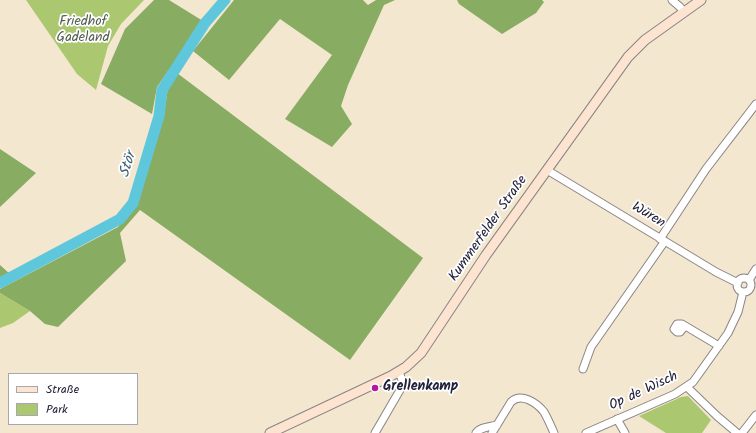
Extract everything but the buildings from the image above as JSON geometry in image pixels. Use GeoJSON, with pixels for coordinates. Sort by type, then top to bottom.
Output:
{"type":"FeatureCollection","features":[{"type":"Feature","properties":{"kind":"street"},"geometry":{"type":"LineString","coordinates":[[672,0],[684,12]]}},
{"type":"Feature","properties":{"kind":"street","name":"Kummerfelder Straße"},"geometry":{"type":"LineString","coordinates":[[270,433],[399,372],[413,362],[422,353],[486,255],[628,57],[645,40],[701,0]]}},
{"type":"Feature","properties":{"kind":"street"},"geometry":{"type":"LineString","coordinates":[[583,369],[591,348],[662,240],[706,169],[756,104]]}},
{"type":"Feature","properties":{"kind":"street","name":"Würen"},"geometry":{"type":"LineString","coordinates":[[547,170],[716,272],[738,283]]}},
{"type":"Feature","properties":{"kind":"street"},"geometry":{"type":"LineString","coordinates":[[752,284],[742,278],[738,283],[738,288],[743,292],[749,290],[752,284],[756,269]]}},
{"type":"Feature","properties":{"kind":"street","name":"Op de Wisch"},"geometry":{"type":"LineString","coordinates":[[586,433],[675,394],[687,387],[697,376],[728,333],[735,319],[743,292]]}},
{"type":"Feature","properties":{"kind":"street"},"geometry":{"type":"LineString","coordinates":[[685,326],[719,346]]}},
{"type":"Feature","properties":{"kind":"street"},"geometry":{"type":"LineString","coordinates":[[375,433],[400,390],[402,380],[399,372]]}},
{"type":"Feature","properties":{"kind":"street"},"geometry":{"type":"LineString","coordinates":[[687,387],[717,416],[738,433]]}},
{"type":"Feature","properties":{"kind":"street"},"geometry":{"type":"LineString","coordinates":[[492,433],[511,402],[522,397],[539,407],[544,413],[554,433]]}},
{"type":"Feature","properties":{"kind":"street"},"geometry":{"type":"LineString","coordinates":[[742,433],[756,415]]}},
{"type":"Feature","properties":{"kind":"street"},"geometry":{"type":"LineString","coordinates":[[617,420],[625,433]]}},
{"type":"Feature","properties":{"kind":"street"},"geometry":{"type":"LineString","coordinates":[[476,433],[482,428],[497,425]]}},
{"type":"Feature","properties":{"kind":"green space","name":"Friedhof Gadeland"},"geometry":{"type":"Polygon","coordinates":[[[26,0],[144,0],[121,24],[108,46],[96,90],[77,74],[26,0]]]}},
{"type":"Feature","properties":{"kind":"green space"},"geometry":{"type":"Polygon","coordinates":[[[154,0],[169,0],[203,21],[157,87],[152,114],[101,84],[125,29],[154,0]]]}},
{"type":"Feature","properties":{"kind":"green space"},"geometry":{"type":"Polygon","coordinates":[[[234,0],[363,0],[368,5],[376,0],[395,0],[384,5],[348,85],[341,106],[352,124],[332,147],[285,119],[332,55],[280,19],[229,80],[193,51],[234,0]]]}},
{"type":"Feature","properties":{"kind":"green space"},"geometry":{"type":"Polygon","coordinates":[[[457,0],[542,0],[544,2],[536,13],[502,34],[459,4],[457,0]]]}},
{"type":"Feature","properties":{"kind":"green space"},"geometry":{"type":"Polygon","coordinates":[[[177,73],[423,258],[350,360],[140,210],[120,233],[126,261],[58,327],[45,324],[30,311],[0,293],[0,289],[118,227],[134,206],[164,115],[168,87],[177,73]]]}},
{"type":"Feature","properties":{"kind":"green space"},"geometry":{"type":"Polygon","coordinates":[[[0,149],[36,173],[0,207],[0,149]]]}},
{"type":"Feature","properties":{"kind":"green space"},"geometry":{"type":"Polygon","coordinates":[[[0,265],[10,274],[0,279],[0,265]]]}},
{"type":"Feature","properties":{"kind":"green space"},"geometry":{"type":"Polygon","coordinates":[[[0,293],[30,311],[13,323],[0,328],[0,293]]]}},
{"type":"Feature","properties":{"kind":"green space"},"geometry":{"type":"Polygon","coordinates":[[[688,396],[711,420],[702,433],[666,433],[639,416],[681,397],[688,396]]]}},
{"type":"Feature","properties":{"kind":"waterway","name":"Stör"},"geometry":{"type":"LineString","coordinates":[[0,283],[120,219],[133,203],[159,116],[162,90],[205,23],[225,0]]}},
{"type":"Feature","properties":{"kind":"place","name":"Grellenkamp"},"geometry":{"type":"Point","coordinates":[375,388]}}]}
